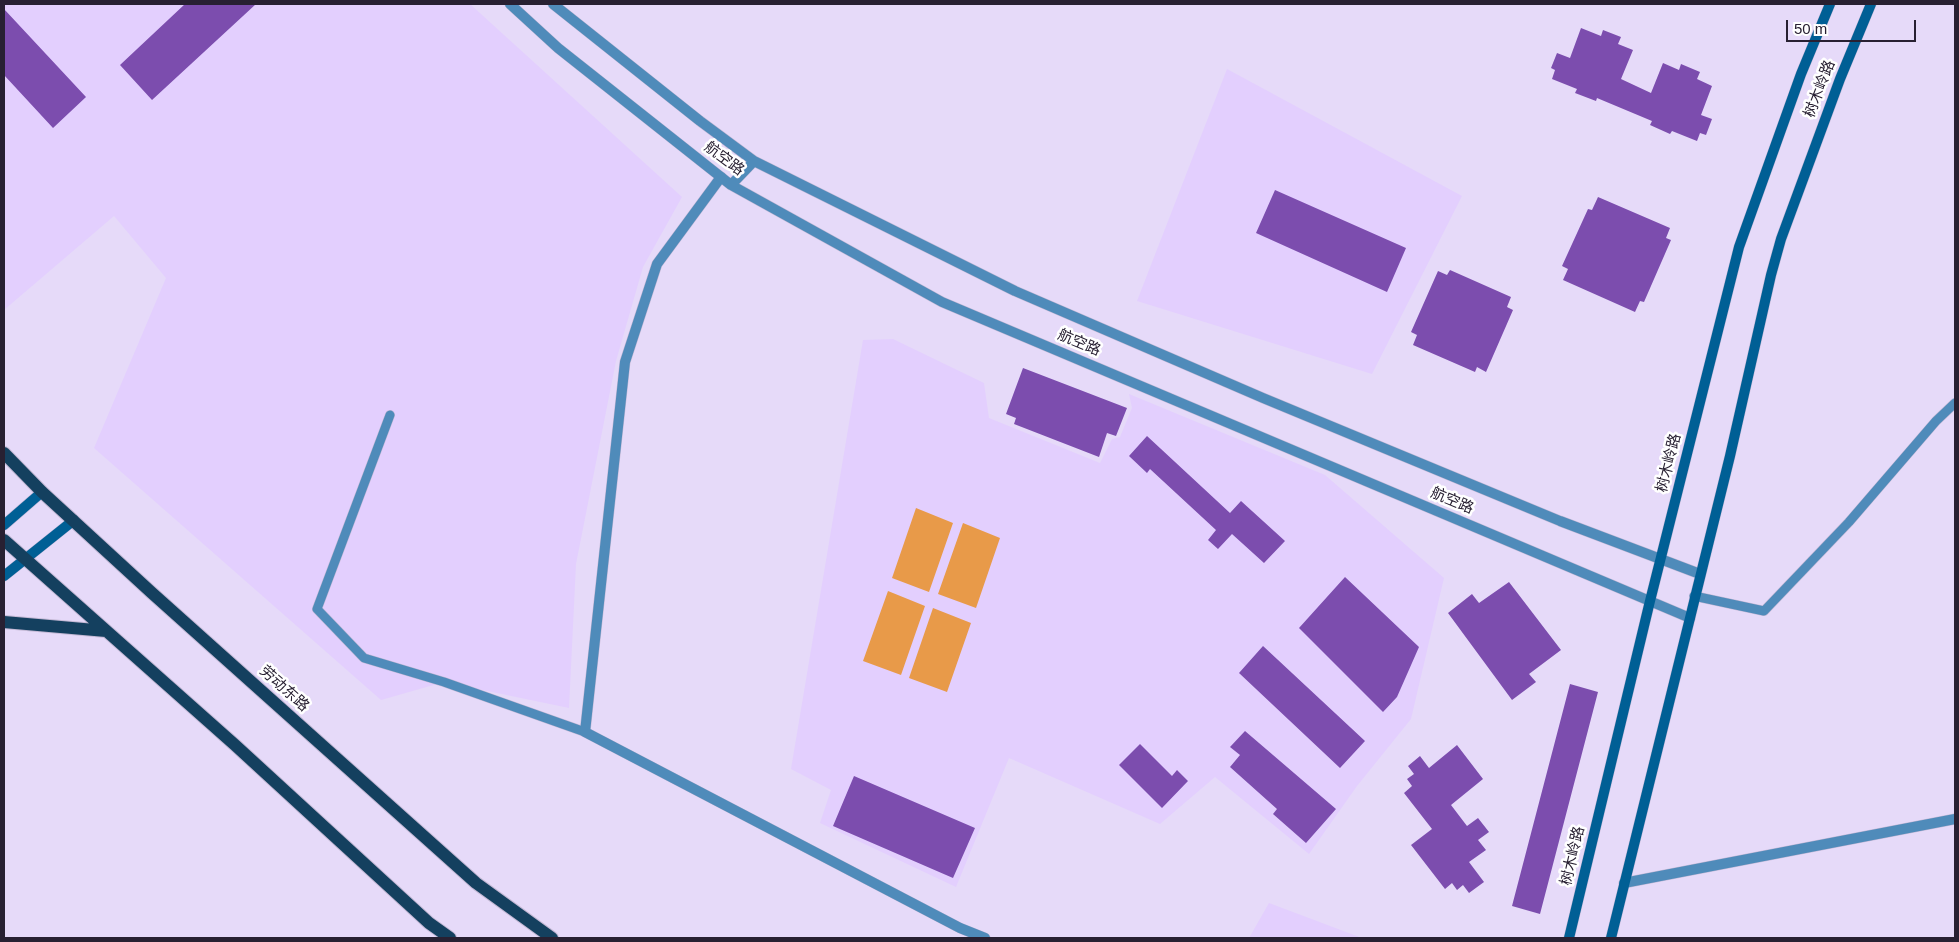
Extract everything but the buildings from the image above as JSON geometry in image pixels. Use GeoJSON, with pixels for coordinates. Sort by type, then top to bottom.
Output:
{"type":"FeatureCollection","features":[{"type":"Feature","properties":{"kind":"main road","name":"树木岭路"},"geometry":{"type":"LineString","coordinates":[[1569,938],[1650,601],[1740,247],[1801,74],[1830,4]]}},
{"type":"Feature","properties":{"kind":"main road","name":"树木岭路"},"geometry":{"type":"LineString","coordinates":[[1611,938],[1730,456],[1763,307],[1781,239],[1840,79],[1871,4]]}},
{"type":"Feature","properties":{"kind":"main road","name":"劳动东路"},"geometry":{"type":"LineString","coordinates":[[4,453],[42,492],[152,593],[476,883],[552,938]]}},
{"type":"Feature","properties":{"kind":"main road"},"geometry":{"type":"LineString","coordinates":[[4,525],[42,492]]}},
{"type":"Feature","properties":{"kind":"main road"},"geometry":{"type":"LineString","coordinates":[[4,576],[74,520]]}},
{"type":"Feature","properties":{"kind":"main road"},"geometry":{"type":"LineString","coordinates":[[4,540],[235,745],[429,923],[450,938]]}},
{"type":"Feature","properties":{"kind":"main road"},"geometry":{"type":"LineString","coordinates":[[4,622],[106,630]]}},
{"type":"Feature","properties":{"kind":"street","name":"航空路"},"geometry":{"type":"LineString","coordinates":[[510,4],[558,48],[731,185],[942,302],[1690,618]]}},
{"type":"Feature","properties":{"kind":"street","name":"航空路"},"geometry":{"type":"LineString","coordinates":[[553,4],[700,121],[754,161],[1015,291],[1263,398],[1524,506],[1700,574]]}},
{"type":"Feature","properties":{"kind":"street"},"geometry":{"type":"LineString","coordinates":[[731,185],[754,161]]}},
{"type":"Feature","properties":{"kind":"street"},"geometry":{"type":"LineString","coordinates":[[720,177],[657,264],[625,362],[585,732],[960,928],[985,938]]}},
{"type":"Feature","properties":{"kind":"street"},"geometry":{"type":"LineString","coordinates":[[1624,884],[1955,819]]}},
{"type":"Feature","properties":{"kind":"lane"},"geometry":{"type":"LineString","coordinates":[[1694,596],[1764,611],[1849,522],[1936,421],[1955,403]]}},
{"type":"Feature","properties":{"kind":"lane"},"geometry":{"type":"LineString","coordinates":[[390,415],[317,609],[364,658],[444,682],[585,732]]}},
{"type":"Feature","properties":{"kind":"shaded area"},"geometry":{"type":"Polygon","coordinates":[[[4,4],[470,4],[682,197],[643,267],[616,361],[576,564],[569,708],[444,682],[381,700],[94,448],[166,278],[114,216],[4,310],[4,4]]]}},
{"type":"Feature","properties":{"kind":"shaded area"},"geometry":{"type":"Polygon","coordinates":[[[1227,69],[1462,196],[1372,374],[1137,301],[1227,69]]]}},
{"type":"Feature","properties":{"kind":"shaded area"},"geometry":{"type":"Polygon","coordinates":[[[893,339],[984,383],[989,418],[1100,463],[1112,439],[1120,437],[1132,408],[1129,394],[1325,475],[1444,578],[1411,719],[1357,786],[1309,854],[1215,777],[1160,824],[1009,758],[956,887],[820,823],[831,790],[791,769],[863,340],[893,339]]]}},
{"type":"Feature","properties":{"kind":"shaded area"},"geometry":{"type":"Polygon","coordinates":[[[916,508],[953,523],[929,592],[892,578],[916,508]]]}},
{"type":"Feature","properties":{"kind":"shaded area"},"geometry":{"type":"Polygon","coordinates":[[[963,523],[1000,538],[976,608],[938,594],[963,523]]]}},
{"type":"Feature","properties":{"kind":"shaded area"},"geometry":{"type":"Polygon","coordinates":[[[888,591],[925,606],[901,675],[863,661],[888,591]]]}},
{"type":"Feature","properties":{"kind":"shaded area"},"geometry":{"type":"Polygon","coordinates":[[[933,608],[971,623],[947,692],[909,678],[933,608]]]}},
{"type":"Feature","properties":{"kind":"shaded area"},"geometry":{"type":"Polygon","coordinates":[[[1269,903],[1362,938],[1249,938],[1269,903]]]}}]}
